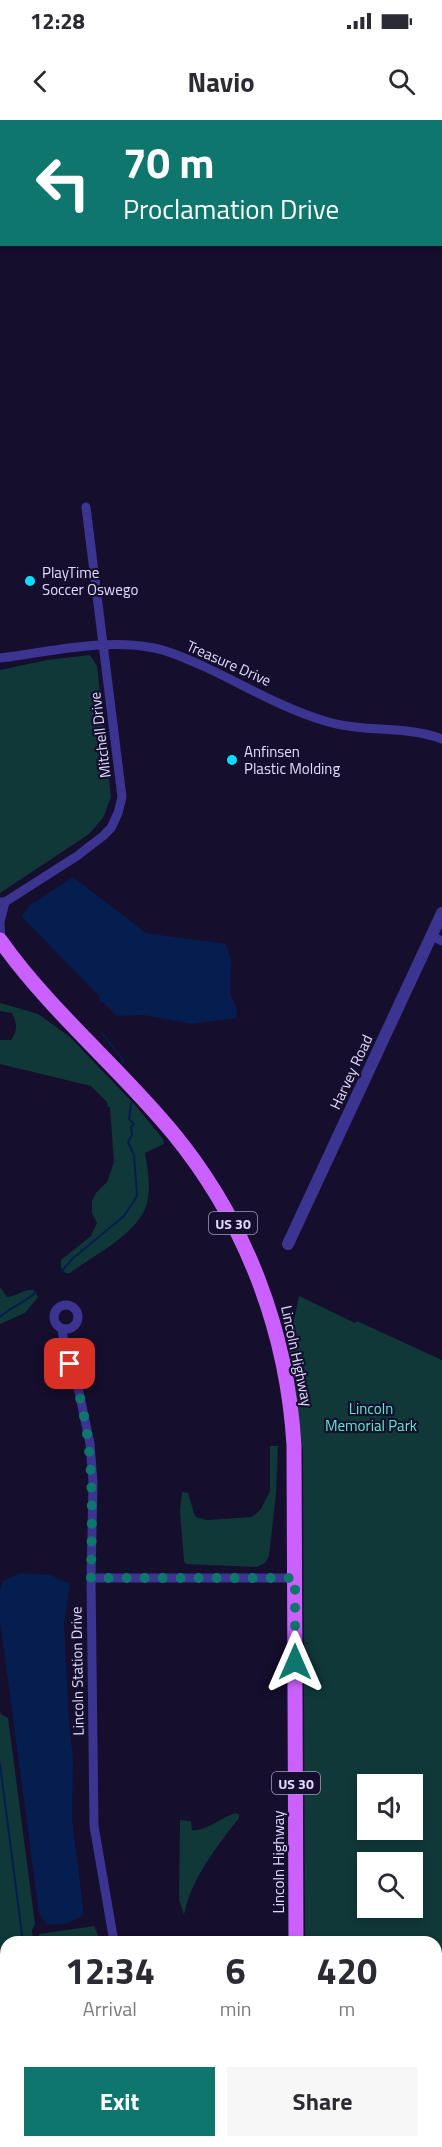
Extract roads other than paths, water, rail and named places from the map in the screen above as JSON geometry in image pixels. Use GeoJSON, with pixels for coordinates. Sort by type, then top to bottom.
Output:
{"type":"FeatureCollection","features":[{"type":"Feature","properties":{"kind":"main road","name":"Lincoln Highway"},"geometry":{"type":"LineString","coordinates":[[0,941],[46,998],[172,1132],[214,1190],[253,1264],[270,1310],[292,1413],[296,1936]]}},
{"type":"Feature","properties":{"kind":"street","name":"Mitchell Drive"},"geometry":{"type":"LineString","coordinates":[[0,941],[2,902],[77,856],[103,836],[111,828],[122,797],[86,507]]}},
{"type":"Feature","properties":{"kind":"street","name":"Treasure Drive"},"geometry":{"type":"LineString","coordinates":[[0,658],[104,645],[156,648],[187,659],[313,718],[336,724],[416,733],[442,739]]}},
{"type":"Feature","properties":{"kind":"street","name":"Harvey Road"},"geometry":{"type":"LineString","coordinates":[[288,1244],[437,939],[442,914]]}},
{"type":"Feature","properties":{"kind":"street","name":"Lincoln Station Drive"},"geometry":{"type":"LineString","coordinates":[[62,1329],[65,1350],[79,1392],[90,1444],[93,1482],[91,1578],[94,1826],[113,1936]]}},
{"type":"Feature","properties":{"kind":"street"},"geometry":{"type":"LineString","coordinates":[[91,1578],[295,1578]]}},
{"type":"Feature","properties":{"kind":"water"},"geometry":{"type":"Polygon","coordinates":[[[73,877],[146,933],[226,944],[231,959],[230,994],[237,1009],[236,1018],[193,1024],[143,1015],[117,1016],[100,1002],[99,996],[22,917],[29,906],[73,877]]]}},
{"type":"Feature","properties":{"kind":"water"},"geometry":{"type":"Polygon","coordinates":[[[20,1573],[51,1575],[70,1584],[64,1626],[73,1759],[72,1819],[84,1914],[71,1922],[56,1925],[46,1924],[39,1913],[0,1621],[0,1591],[3,1581],[20,1573]]]}},
{"type":"Feature","properties":{"kind":"waterway"},"geometry":{"type":"LineString","coordinates":[[102,1033],[123,1060],[122,1064]]}},
{"type":"Feature","properties":{"kind":"waterway"},"geometry":{"type":"LineString","coordinates":[[62,1271],[72,1259],[124,1216],[137,1195],[134,1155],[128,1142],[132,1135],[131,1127],[134,1124],[129,1119],[131,1103]]}},
{"type":"Feature","properties":{"kind":"waterway"},"geometry":{"type":"LineString","coordinates":[[0,1317],[36,1292]]}},
{"type":"Feature","properties":{"kind":"waterway"},"geometry":{"type":"LineString","coordinates":[[0,1764],[22,1936]]}},
{"type":"Feature","properties":{"kind":"place","name":"PlayTime Soccer Oswego"},"geometry":{"type":"Point","coordinates":[30,581]}},
{"type":"Feature","properties":{"kind":"place","name":"Anfinsen Plastic Molding"},"geometry":{"type":"Point","coordinates":[232,760]}},
{"type":"Feature","properties":{"kind":"park label","name":"Lincoln Memorial Park"},"geometry":{"type":"Point","coordinates":[371,1416]}}]}
